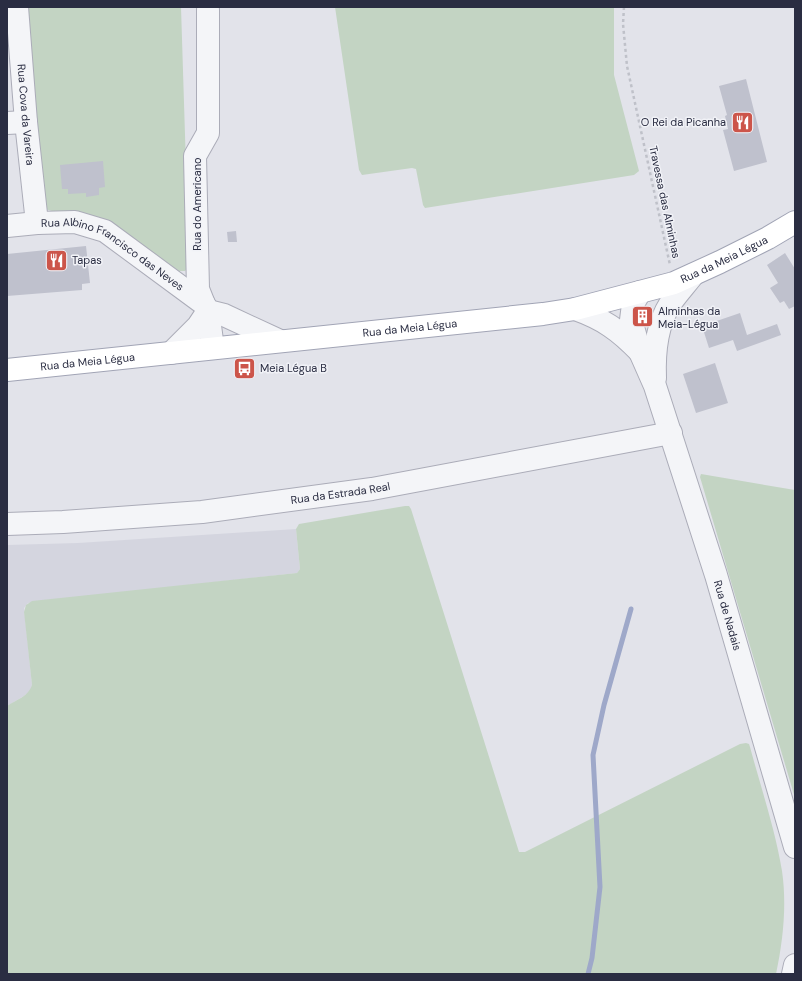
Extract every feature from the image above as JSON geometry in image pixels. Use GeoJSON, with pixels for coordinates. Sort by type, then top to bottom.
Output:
{"type":"FeatureCollection","features":[{"type":"Feature","properties":{"kind":"main road","name":"Rua da Meia Légua"},"geometry":{"type":"LineString","coordinates":[[7,370],[543,314],[575,309],[645,291],[683,279],[748,248],[795,222]]}},
{"type":"Feature","properties":{"kind":"street","name":"Rua Cova da Vareira"},"geometry":{"type":"LineString","coordinates":[[17,7],[17,122],[37,223]]}},
{"type":"Feature","properties":{"kind":"street","name":"Rua do Americano"},"geometry":{"type":"LineString","coordinates":[[208,10],[208,133],[195,156],[198,288],[212,310]]}},
{"type":"Feature","properties":{"kind":"street","name":"Rua Albino Francisco das Neves"},"geometry":{"type":"LineString","coordinates":[[7,226],[37,223],[75,222],[105,231],[212,310],[280,341]]}},
{"type":"Feature","properties":{"kind":"street","name":"Rua de Nadais"},"geometry":{"type":"LineString","coordinates":[[648,347],[683,279]]}},
{"type":"Feature","properties":{"kind":"street","name":"Rua de Nadais"},"geometry":{"type":"LineString","coordinates":[[645,291],[633,304],[631,320],[654,355],[655,386],[716,575],[795,847]]}},
{"type":"Feature","properties":{"kind":"street"},"geometry":{"type":"LineString","coordinates":[[575,309],[606,322],[629,340],[648,347]]}},
{"type":"Feature","properties":{"kind":"street"},"geometry":{"type":"LineString","coordinates":[[212,310],[221,348]]}},
{"type":"Feature","properties":{"kind":"street"},"geometry":{"type":"LineString","coordinates":[[171,353],[212,310]]}},
{"type":"Feature","properties":{"kind":"street","name":"Rua da Estrada Real"},"geometry":{"type":"LineString","coordinates":[[7,524],[202,512],[364,490],[670,433]]}},
{"type":"Feature","properties":{"kind":"street"},"geometry":{"type":"LineString","coordinates":[[793,974],[795,965]]}},
{"type":"Feature","properties":{"kind":"path","name":"Travessa das Alminhas"},"geometry":{"type":"LineString","coordinates":[[624,7],[623,24],[627,66],[683,279]]}},
{"type":"Feature","properties":{"kind":"shaded area"},"geometry":{"type":"Polygon","coordinates":[[[296,529],[300,569],[297,573],[28,603],[24,608],[32,685],[31,690],[7,706],[7,545],[78,543],[296,529]]]}},
{"type":"Feature","properties":{"kind":"green space"},"geometry":{"type":"Polygon","coordinates":[[[25,7],[181,7],[189,263],[185,271],[179,271],[109,221],[90,215],[45,209],[25,7]]]}},
{"type":"Feature","properties":{"kind":"green space"},"geometry":{"type":"Polygon","coordinates":[[[335,7],[614,7],[614,75],[639,171],[634,175],[425,208],[423,205],[416,169],[412,168],[362,175],[359,170],[335,7]]]}},
{"type":"Feature","properties":{"kind":"green space"},"geometry":{"type":"Polygon","coordinates":[[[701,474],[795,490],[795,798],[700,477],[701,474]]]}},
{"type":"Feature","properties":{"kind":"green space"},"geometry":{"type":"Polygon","coordinates":[[[409,506],[411,509],[519,852],[525,852],[740,744],[749,744],[772,824],[782,871],[784,923],[776,974],[7,974],[7,706],[25,695],[32,685],[24,612],[26,605],[32,601],[297,573],[300,569],[296,529],[299,524],[409,506]]]}},
{"type":"Feature","properties":{"kind":"building","name":"O Rei da Picanha"},"geometry":{"type":"Polygon","coordinates":[[[746,79],[767,162],[734,171],[723,130],[728,129],[725,116],[727,115],[719,86],[746,79]]]}},
{"type":"Feature","properties":{"kind":"building"},"geometry":{"type":"Polygon","coordinates":[[[103,161],[105,187],[99,188],[99,195],[86,197],[86,193],[68,194],[68,189],[62,189],[60,165],[103,161]]]}},
{"type":"Feature","properties":{"kind":"building"},"geometry":{"type":"Polygon","coordinates":[[[236,231],[237,242],[228,242],[227,232],[236,231]]]}},
{"type":"Feature","properties":{"kind":"building"},"geometry":{"type":"Polygon","coordinates":[[[86,246],[90,283],[82,284],[82,290],[7,296],[7,254],[86,246]]]}},
{"type":"Feature","properties":{"kind":"building"},"geometry":{"type":"Polygon","coordinates":[[[785,253],[795,269],[795,306],[789,309],[784,301],[780,303],[770,288],[778,283],[767,265],[785,253]]]}},
{"type":"Feature","properties":{"kind":"building"},"geometry":{"type":"Polygon","coordinates":[[[740,313],[747,335],[777,324],[781,335],[737,351],[733,340],[709,348],[702,326],[740,313]]]}},
{"type":"Feature","properties":{"kind":"building"},"geometry":{"type":"Polygon","coordinates":[[[715,363],[728,403],[696,413],[683,374],[715,363]]]}},
{"type":"Feature","properties":{"kind":"waterway"},"geometry":{"type":"LineString","coordinates":[[588,974],[592,958],[600,887],[593,755],[604,705],[631,609]]}},
{"type":"Feature","properties":{"kind":"place","name":"O Rei da Picanha"},"geometry":{"type":"Point","coordinates":[742,122]}},
{"type":"Feature","properties":{"kind":"place","name":"Tapas"},"geometry":{"type":"Point","coordinates":[57,260]}},
{"type":"Feature","properties":{"kind":"place","name":"Alminhas da Meia-Légua"},"geometry":{"type":"Point","coordinates":[643,317]}},
{"type":"Feature","properties":{"kind":"place","name":"Meia Légua B"},"geometry":{"type":"Point","coordinates":[245,368]}}]}
